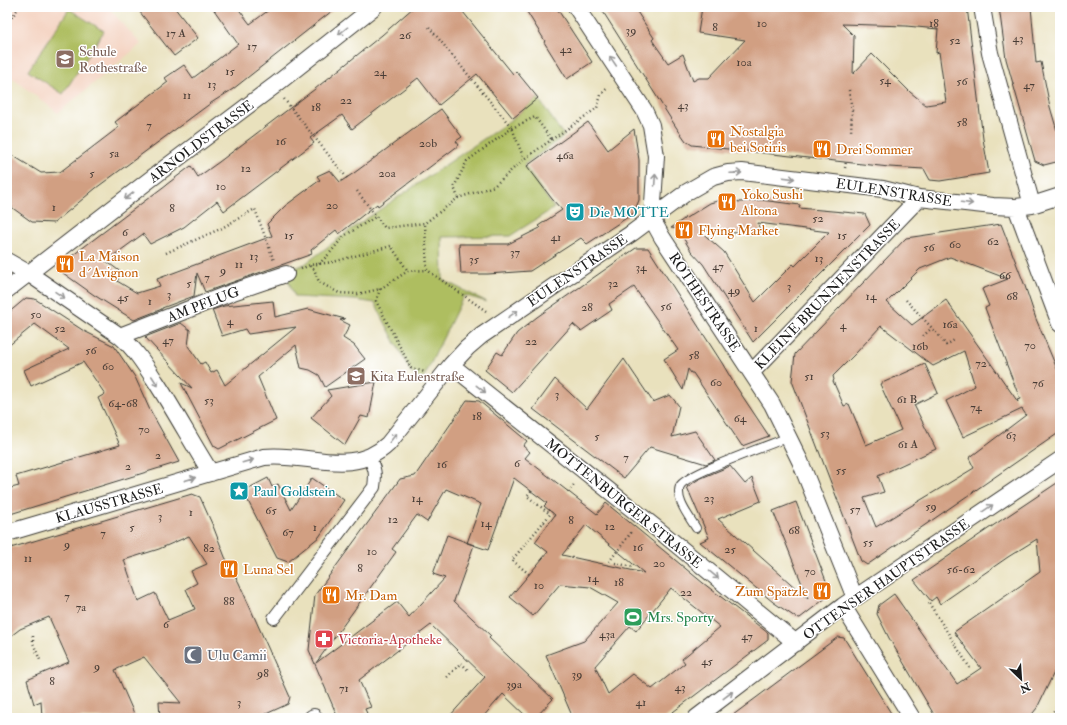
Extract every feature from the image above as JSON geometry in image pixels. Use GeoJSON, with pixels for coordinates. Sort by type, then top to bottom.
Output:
{"type":"FeatureCollection","features":[{"type":"Feature","properties":{"kind":"street","name":"ARNOLDSTRASSE"},"geometry":{"type":"LineString","coordinates":[[7,290],[274,86],[374,7]]}},
{"type":"Feature","properties":{"kind":"street"},"geometry":{"type":"LineString","coordinates":[[576,7],[622,75],[644,110],[651,125],[656,156],[652,219]]}},
{"type":"Feature","properties":{"kind":"street"},"geometry":{"type":"LineString","coordinates":[[982,7],[990,53],[1032,205]]}},
{"type":"Feature","properties":{"kind":"street","name":"EULENSTRASSE"},"geometry":{"type":"LineString","coordinates":[[211,473],[250,460],[278,455],[356,462],[381,450],[388,444],[436,386],[451,365],[467,348],[500,323],[652,219],[687,192],[713,177],[728,173],[754,174],[883,189],[919,198],[993,206],[1016,207],[1032,205],[1060,196]]}},
{"type":"Feature","properties":{"kind":"street","name":"KLEINE BRUNNENSTRASSE"},"geometry":{"type":"LineString","coordinates":[[752,372],[919,198]]}},
{"type":"Feature","properties":{"kind":"street"},"geometry":{"type":"LineString","coordinates":[[1016,207],[1060,324]]}},
{"type":"Feature","properties":{"kind":"street","name":"ROTHESTRASSE"},"geometry":{"type":"LineString","coordinates":[[652,219],[666,244],[772,404],[800,461],[849,602],[912,718]]}},
{"type":"Feature","properties":{"kind":"street"},"geometry":{"type":"LineString","coordinates":[[7,261],[28,273],[120,336],[132,347],[168,401],[211,473]]}},
{"type":"Feature","properties":{"kind":"street","name":"AM PFLUG"},"geometry":{"type":"LineString","coordinates":[[120,336],[233,292],[283,275]]}},
{"type":"Feature","properties":{"kind":"street","name":"MOTTENBURGER STRASSE"},"geometry":{"type":"LineString","coordinates":[[451,365],[662,532],[796,643]]}},
{"type":"Feature","properties":{"kind":"street"},"geometry":{"type":"LineString","coordinates":[[274,618],[374,487],[375,469],[369,457]]}},
{"type":"Feature","properties":{"kind":"street","name":"OTTENSER HAUPTSTRASSE"},"geometry":{"type":"LineString","coordinates":[[696,718],[849,602],[1060,460]]}},
{"type":"Feature","properties":{"kind":"street","name":"KLAUSSTRASSE"},"geometry":{"type":"LineString","coordinates":[[7,533],[211,473]]}},
{"type":"Feature","properties":{"kind":"lane"},"geometry":{"type":"LineString","coordinates":[[696,528],[679,498],[680,486],[683,482],[707,470],[789,437]]}},
{"type":"Feature","properties":{"kind":"path"},"geometry":{"type":"LineString","coordinates":[[7,24],[19,7]]}},
{"type":"Feature","properties":{"kind":"path"},"geometry":{"type":"LineString","coordinates":[[430,27],[512,128],[524,159]]}},
{"type":"Feature","properties":{"kind":"path"},"geometry":{"type":"LineString","coordinates":[[357,191],[385,228],[426,223],[458,198],[494,186],[524,159],[597,108],[601,95],[612,81],[622,75]]}},
{"type":"Feature","properties":{"kind":"path"},"geometry":{"type":"LineString","coordinates":[[274,86],[347,178]]}},
{"type":"Feature","properties":{"kind":"path"},"geometry":{"type":"LineString","coordinates":[[849,90],[852,110],[851,133]]}},
{"type":"Feature","properties":{"kind":"path"},"geometry":{"type":"LineString","coordinates":[[458,198],[454,187],[467,161],[512,128],[535,117],[552,140]]}},
{"type":"Feature","properties":{"kind":"path"},"geometry":{"type":"LineString","coordinates":[[166,253],[220,229],[256,209],[283,275],[310,265],[333,262],[391,246],[408,271]]}},
{"type":"Feature","properties":{"kind":"path"},"geometry":{"type":"LineString","coordinates":[[318,264],[330,253],[344,236],[377,216]]}},
{"type":"Feature","properties":{"kind":"path"},"geometry":{"type":"LineString","coordinates":[[426,223],[427,270]]}},
{"type":"Feature","properties":{"kind":"path"},"geometry":{"type":"LineString","coordinates":[[310,265],[314,269],[319,282],[339,293],[358,294],[380,289],[408,271],[427,270],[464,295],[500,323]]}},
{"type":"Feature","properties":{"kind":"path"},"geometry":{"type":"LineString","coordinates":[[380,289],[376,301],[412,368],[426,373],[428,378],[436,386]]}},
{"type":"Feature","properties":{"kind":"path"},"geometry":{"type":"LineString","coordinates":[[906,300],[946,345],[956,339]]}},
{"type":"Feature","properties":{"kind":"path"},"geometry":{"type":"LineString","coordinates":[[923,336],[932,328]]}},
{"type":"Feature","properties":{"kind":"path"},"geometry":{"type":"LineString","coordinates":[[530,574],[512,560],[550,513],[527,496],[531,491]]}},
{"type":"Feature","properties":{"kind":"path"},"geometry":{"type":"LineString","coordinates":[[544,522],[548,524]]}},
{"type":"Feature","properties":{"kind":"path"},"geometry":{"type":"LineString","coordinates":[[609,562],[636,527]]}},
{"type":"Feature","properties":{"kind":"path"},"geometry":{"type":"LineString","coordinates":[[615,563],[633,567],[635,563]]}},
{"type":"Feature","properties":{"kind":"path"},"geometry":{"type":"LineString","coordinates":[[929,603],[970,668]]}},
{"type":"Feature","properties":{"kind":"path"},"geometry":{"type":"LineString","coordinates":[[33,636],[33,643],[40,660]]}},
{"type":"Feature","properties":{"kind":"path"},"geometry":{"type":"LineString","coordinates":[[447,677],[461,663],[469,671]]}},
{"type":"Feature","properties":{"kind":"path"},"geometry":{"type":"LineString","coordinates":[[1049,718],[1060,702]]}},
{"type":"Feature","properties":{"kind":"shaded area","name":"Schule Rothestraße"},"geometry":{"type":"Polygon","coordinates":[[[7,7],[108,7],[141,44],[58,113],[7,74],[7,7]]]}},
{"type":"Feature","properties":{"kind":"green space"},"geometry":{"type":"Polygon","coordinates":[[[69,9],[104,31],[63,94],[28,71],[69,9]]]}},
{"type":"Feature","properties":{"kind":"green space"},"geometry":{"type":"Polygon","coordinates":[[[538,98],[564,136],[524,165],[554,208],[510,236],[442,237],[443,280],[487,302],[464,295],[422,379],[411,373],[375,303],[355,300],[295,297],[285,272],[305,264],[350,230],[507,123],[538,98]]]}},
{"type":"Feature","properties":{"kind":"building"},"geometry":{"type":"Polygon","coordinates":[[[136,7],[174,7],[198,38],[174,56],[136,7]]]}},
{"type":"Feature","properties":{"kind":"building"},"geometry":{"type":"Polygon","coordinates":[[[212,7],[237,7],[250,24],[273,7],[337,7],[233,89],[211,103],[96,188],[54,223],[32,222],[7,204],[7,152],[41,173],[60,172],[119,127],[115,122],[168,82],[165,78],[184,65],[193,78],[238,44],[212,7]]]}},
{"type":"Feature","properties":{"kind":"building"},"geometry":{"type":"Polygon","coordinates":[[[414,7],[459,7],[513,74],[516,71],[538,98],[513,118],[477,74],[439,105],[418,78],[352,129],[342,115],[310,138],[314,143],[224,211],[217,201],[184,227],[150,244],[143,234],[106,261],[122,273],[117,281],[137,293],[160,286],[157,279],[272,236],[267,224],[285,206],[320,180],[317,176],[330,170],[340,182],[441,109],[462,137],[456,141],[459,145],[378,206],[377,204],[339,234],[336,230],[311,250],[312,254],[205,292],[197,273],[194,296],[134,320],[94,295],[56,268],[191,166],[198,177],[219,162],[315,89],[414,7]]]}},
{"type":"Feature","properties":{"kind":"building"},"geometry":{"type":"Polygon","coordinates":[[[524,7],[556,7],[592,62],[567,79],[524,7]]]}},
{"type":"Feature","properties":{"kind":"building"},"geometry":{"type":"Polygon","coordinates":[[[600,7],[634,7],[654,38],[652,40],[668,63],[683,54],[693,81],[699,78],[709,78],[745,40],[698,33],[702,7],[967,7],[983,139],[989,173],[940,181],[930,180],[924,169],[889,167],[692,145],[686,141],[600,7]],[[842,24],[854,36],[853,74],[872,54],[910,92],[926,105],[946,102],[939,52],[936,53],[938,29],[906,26],[842,24]]]}},
{"type":"Feature","properties":{"kind":"building"},"geometry":{"type":"Polygon","coordinates":[[[999,7],[1031,7],[1036,63],[1041,62],[1050,107],[1060,141],[1060,161],[1044,165],[1035,161],[1006,59],[999,7]]]}},
{"type":"Feature","properties":{"kind":"building"},"geometry":{"type":"Polygon","coordinates":[[[588,122],[608,150],[634,129],[639,160],[639,200],[634,213],[587,244],[581,238],[530,271],[461,274],[459,244],[508,244],[540,228],[538,226],[562,210],[527,166],[588,122]]]}},
{"type":"Feature","properties":{"kind":"building"},"geometry":{"type":"Polygon","coordinates":[[[721,200],[741,202],[761,200],[800,205],[799,208],[865,214],[870,225],[753,342],[703,264],[691,251],[681,234],[682,229],[671,228],[685,217],[686,218],[710,203],[721,200]],[[758,223],[761,235],[699,230],[724,252],[755,302],[793,264],[795,266],[829,232],[758,223]]]}},
{"type":"Feature","properties":{"kind":"building"},"geometry":{"type":"Polygon","coordinates":[[[1001,224],[1036,319],[1060,376],[1060,432],[867,565],[861,561],[792,381],[795,354],[906,238],[1001,224]],[[950,257],[920,269],[887,302],[912,325],[946,300],[1018,402],[1017,400],[1020,399],[985,308],[989,306],[982,289],[1008,279],[950,257]],[[881,326],[833,376],[833,381],[844,406],[849,404],[866,445],[901,430],[880,384],[925,364],[938,393],[914,405],[936,449],[878,476],[884,492],[864,498],[876,527],[974,468],[969,458],[1026,415],[1022,409],[963,437],[946,401],[975,386],[964,351],[933,366],[881,326]]]}},
{"type":"Feature","properties":{"kind":"building"},"geometry":{"type":"Polygon","coordinates":[[[636,248],[648,248],[769,436],[742,446],[693,373],[691,373],[688,369],[683,390],[664,359],[678,350],[634,287],[609,304],[612,310],[581,331],[573,324],[512,392],[485,370],[497,352],[502,355],[517,333],[537,317],[636,248]]]}},
{"type":"Feature","properties":{"kind":"building"},"geometry":{"type":"Polygon","coordinates":[[[26,298],[35,299],[84,331],[114,346],[135,377],[149,408],[179,462],[7,515],[7,489],[19,486],[16,476],[120,445],[98,398],[105,394],[83,362],[31,386],[24,370],[69,349],[35,324],[7,347],[7,314],[26,298]]]}},
{"type":"Feature","properties":{"kind":"building"},"geometry":{"type":"Polygon","coordinates":[[[273,301],[275,317],[308,309],[345,319],[340,320],[350,325],[343,338],[354,345],[365,359],[325,387],[319,375],[310,370],[301,368],[296,345],[258,377],[276,420],[219,449],[214,446],[181,383],[192,388],[145,337],[181,323],[190,330],[188,346],[201,364],[205,362],[211,373],[217,370],[225,385],[296,327],[248,334],[245,329],[222,336],[212,310],[224,306],[273,301]]]}},
{"type":"Feature","properties":{"kind":"building"},"geometry":{"type":"Polygon","coordinates":[[[624,359],[653,402],[670,395],[679,406],[672,437],[695,431],[715,460],[706,464],[650,447],[624,478],[533,409],[555,379],[587,409],[624,359]]]}},
{"type":"Feature","properties":{"kind":"building"},"geometry":{"type":"Polygon","coordinates":[[[376,382],[369,418],[361,416],[345,445],[311,418],[331,396],[327,390],[376,382]]]}},
{"type":"Feature","properties":{"kind":"building"},"geometry":{"type":"Polygon","coordinates":[[[467,400],[479,401],[527,441],[523,446],[530,452],[525,458],[597,514],[606,503],[703,583],[768,633],[768,640],[665,718],[573,718],[546,655],[584,641],[618,603],[590,587],[560,584],[533,616],[510,597],[548,552],[535,542],[555,515],[544,506],[547,503],[514,478],[488,550],[474,545],[454,601],[491,636],[489,638],[553,699],[535,718],[528,718],[503,694],[482,718],[448,718],[485,677],[431,625],[359,680],[371,707],[365,709],[369,718],[338,718],[309,650],[315,595],[400,479],[415,476],[467,400]],[[446,489],[427,522],[417,515],[392,549],[396,552],[316,663],[397,602],[409,617],[445,578],[433,574],[447,535],[467,542],[481,504],[446,489]],[[586,525],[562,555],[644,573],[586,525]],[[671,588],[636,631],[630,626],[595,666],[608,694],[633,674],[652,689],[685,663],[682,659],[720,627],[671,588]]]}},
{"type":"Feature","properties":{"kind":"building"},"geometry":{"type":"Polygon","coordinates":[[[730,466],[745,484],[752,478],[761,501],[718,519],[808,599],[773,511],[796,502],[831,594],[800,618],[795,617],[773,602],[700,542],[709,538],[687,487],[699,479],[730,466]]]}},
{"type":"Feature","properties":{"kind":"building"},"geometry":{"type":"Polygon","coordinates":[[[268,478],[272,487],[278,484],[291,510],[312,478],[344,500],[319,537],[288,562],[277,558],[243,491],[268,478]]]}},
{"type":"Feature","properties":{"kind":"building"},"geometry":{"type":"Polygon","coordinates":[[[1060,481],[1060,660],[1037,708],[1029,718],[936,718],[889,638],[877,614],[879,605],[894,594],[957,684],[981,668],[954,632],[1040,572],[1037,539],[940,604],[936,597],[931,601],[914,580],[1060,481]]]}},
{"type":"Feature","properties":{"kind":"building"},"geometry":{"type":"Polygon","coordinates":[[[192,494],[200,497],[225,557],[239,583],[290,697],[288,704],[257,718],[160,718],[159,702],[181,703],[144,657],[115,670],[136,718],[42,718],[41,701],[34,704],[27,680],[69,662],[49,617],[20,629],[7,639],[7,549],[192,494]],[[189,536],[159,549],[124,560],[138,601],[155,593],[168,620],[195,609],[186,589],[197,583],[191,571],[207,564],[189,536]]]}},
{"type":"Feature","properties":{"kind":"building"},"geometry":{"type":"Polygon","coordinates":[[[838,637],[844,638],[894,718],[729,718],[838,637]]]}},
{"type":"Feature","properties":{"kind":"place","name":"Schule Rothestraße"},"geometry":{"type":"Point","coordinates":[65,59]}},
{"type":"Feature","properties":{"kind":"place","name":"Nostalgia bei Sotiris"},"geometry":{"type":"Point","coordinates":[716,139]}},
{"type":"Feature","properties":{"kind":"place","name":"Drei Sommer"},"geometry":{"type":"Point","coordinates":[822,149]}},
{"type":"Feature","properties":{"kind":"place","name":"Yoko Sushi Altona"},"geometry":{"type":"Point","coordinates":[727,202]}},
{"type":"Feature","properties":{"kind":"place","name":"Die MOTTE"},"geometry":{"type":"Point","coordinates":[575,212]}},
{"type":"Feature","properties":{"kind":"place","name":"Flying Market"},"geometry":{"type":"Point","coordinates":[684,230]}},
{"type":"Feature","properties":{"kind":"place","name":"La Maison d´Avignon"},"geometry":{"type":"Point","coordinates":[65,264]}},
{"type":"Feature","properties":{"kind":"place","name":"Kita Eulenstraße"},"geometry":{"type":"Point","coordinates":[356,376]}},
{"type":"Feature","properties":{"kind":"place","name":"Paul Goldstein"},"geometry":{"type":"Point","coordinates":[239,491]}},
{"type":"Feature","properties":{"kind":"place","name":"Luna Sel"},"geometry":{"type":"Point","coordinates":[229,569]}},
{"type":"Feature","properties":{"kind":"place","name":"Zum Spätzle"},"geometry":{"type":"Point","coordinates":[822,591]}},
{"type":"Feature","properties":{"kind":"place","name":"Mr. Dam"},"geometry":{"type":"Point","coordinates":[331,595]}},
{"type":"Feature","properties":{"kind":"place","name":"Mrs. Sporty"},"geometry":{"type":"Point","coordinates":[633,617]}},
{"type":"Feature","properties":{"kind":"place","name":"Victoria-Apotheke"},"geometry":{"type":"Point","coordinates":[324,639]}},
{"type":"Feature","properties":{"kind":"place","name":"Ulu Camii"},"geometry":{"type":"Point","coordinates":[193,655]}}]}
